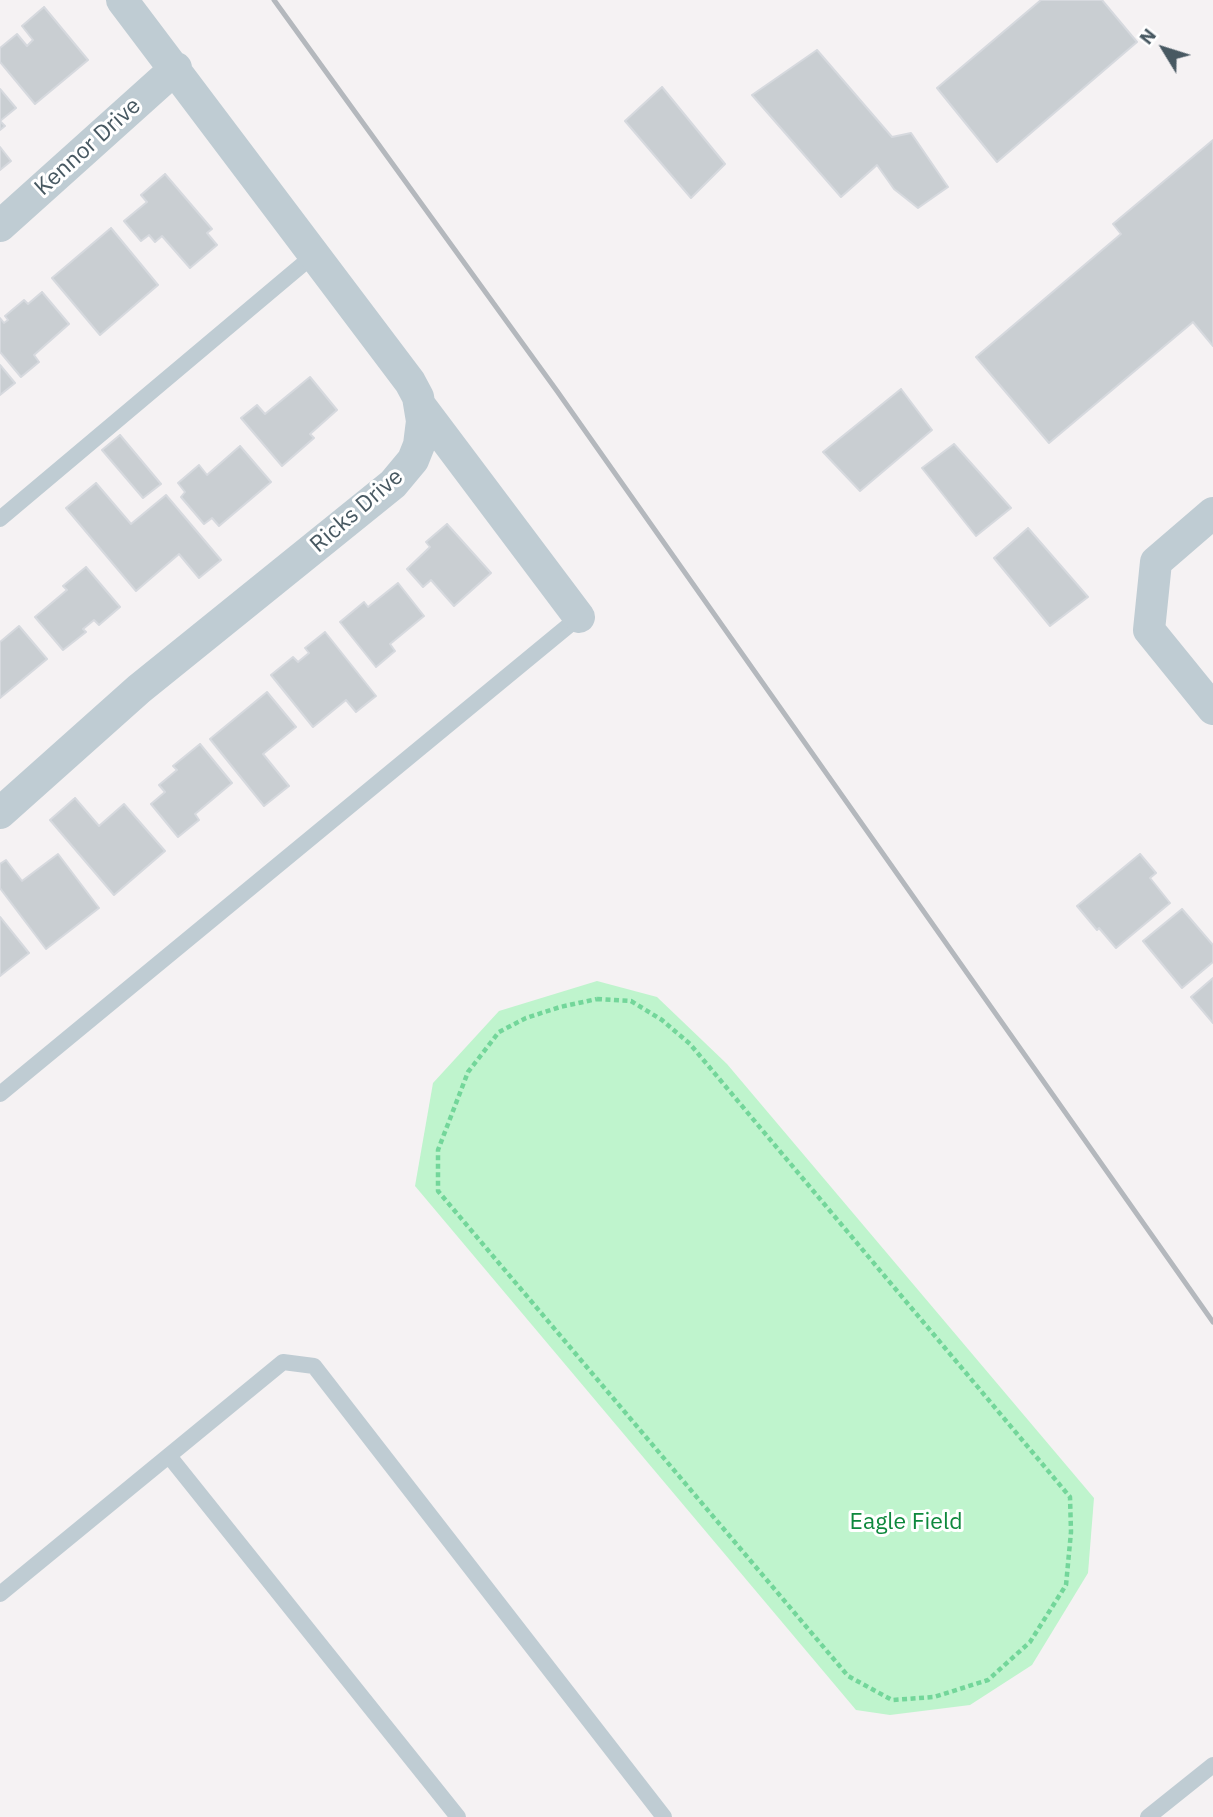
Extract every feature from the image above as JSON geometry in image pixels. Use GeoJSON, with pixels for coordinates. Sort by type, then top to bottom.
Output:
{"type":"FeatureCollection","features":[{"type":"Feature","properties":{"kind":"street","name":"Ricks Drive"},"geometry":{"type":"LineString","coordinates":[[0,813],[139,690],[394,484],[413,460],[419,444],[422,421],[419,404],[410,382],[176,68],[122,0]]}},
{"type":"Feature","properties":{"kind":"street","name":"Kennor Drive"},"geometry":{"type":"LineString","coordinates":[[0,226],[176,68]]}},
{"type":"Feature","properties":{"kind":"street"},"geometry":{"type":"LineString","coordinates":[[419,404],[579,617]]}},
{"type":"Feature","properties":{"kind":"street"},"geometry":{"type":"LineString","coordinates":[[1213,513],[1156,562],[1149,630],[1213,709]]}},
{"type":"Feature","properties":{"kind":"lane"},"geometry":{"type":"LineString","coordinates":[[0,519],[314,254]]}},
{"type":"Feature","properties":{"kind":"lane"},"geometry":{"type":"LineString","coordinates":[[0,1094],[579,617]]}},
{"type":"Feature","properties":{"kind":"lane"},"geometry":{"type":"LineString","coordinates":[[0,1594],[283,1362],[314,1366],[664,1817]]}},
{"type":"Feature","properties":{"kind":"lane"},"geometry":{"type":"LineString","coordinates":[[169,1456],[458,1817]]}},
{"type":"Feature","properties":{"kind":"lane"},"geometry":{"type":"LineString","coordinates":[[1148,1817],[1213,1765]]}},
{"type":"Feature","properties":{"kind":"path"},"geometry":{"type":"LineString","coordinates":[[597,999],[631,1001],[662,1020],[690,1044],[1070,1497],[1071,1532],[1066,1585],[1030,1642],[988,1680],[934,1697],[892,1700],[848,1676],[438,1191],[438,1150],[468,1072],[499,1032],[526,1018],[597,999]]}},
{"type":"Feature","properties":{"kind":"green space","name":"Eagle Field"},"geometry":{"type":"Polygon","coordinates":[[[597,981],[657,997],[727,1064],[1094,1498],[1088,1573],[1032,1665],[970,1705],[890,1715],[856,1710],[415,1186],[433,1083],[499,1011],[597,981]]]}},
{"type":"Feature","properties":{"kind":"building"},"geometry":{"type":"Polygon","coordinates":[[[1041,0],[1102,0],[1137,42],[997,162],[937,88],[1041,0]]]}},
{"type":"Feature","properties":{"kind":"building"},"geometry":{"type":"Polygon","coordinates":[[[44,7],[88,60],[35,104],[0,62],[0,48],[17,34],[27,46],[33,40],[22,26],[44,7]]]}},
{"type":"Feature","properties":{"kind":"building"},"geometry":{"type":"Polygon","coordinates":[[[817,50],[892,137],[911,133],[948,187],[918,208],[894,189],[877,165],[841,197],[752,95],[817,50]]]}},
{"type":"Feature","properties":{"kind":"building"},"geometry":{"type":"Polygon","coordinates":[[[662,87],[725,164],[691,198],[625,121],[662,87]]]}},
{"type":"Feature","properties":{"kind":"building"},"geometry":{"type":"Polygon","coordinates":[[[0,89],[16,108],[0,121],[0,89]]]}},
{"type":"Feature","properties":{"kind":"building"},"geometry":{"type":"Polygon","coordinates":[[[1213,140],[1213,346],[1193,322],[1049,443],[976,357],[1121,234],[1113,224],[1213,140]]]}},
{"type":"Feature","properties":{"kind":"building"},"geometry":{"type":"Polygon","coordinates":[[[0,147],[11,161],[0,170],[0,147]]]}},
{"type":"Feature","properties":{"kind":"building"},"geometry":{"type":"Polygon","coordinates":[[[165,174],[212,229],[207,233],[217,245],[190,268],[162,236],[155,242],[149,235],[141,241],[124,221],[147,202],[141,195],[165,174]]]}},
{"type":"Feature","properties":{"kind":"building"},"geometry":{"type":"Polygon","coordinates":[[[111,228],[158,285],[100,335],[52,278],[111,228]]]}},
{"type":"Feature","properties":{"kind":"building"},"geometry":{"type":"Polygon","coordinates":[[[42,292],[69,324],[34,355],[39,362],[21,377],[0,352],[0,318],[4,323],[8,320],[5,316],[24,300],[28,304],[42,292]]]}},
{"type":"Feature","properties":{"kind":"building"},"geometry":{"type":"Polygon","coordinates":[[[0,365],[15,383],[0,395],[0,365]]]}},
{"type":"Feature","properties":{"kind":"building"},"geometry":{"type":"Polygon","coordinates":[[[310,377],[337,410],[310,434],[314,438],[282,466],[241,418],[257,405],[265,414],[310,377]]]}},
{"type":"Feature","properties":{"kind":"building"},"geometry":{"type":"Polygon","coordinates":[[[901,389],[932,430],[860,491],[823,452],[901,389]]]}},
{"type":"Feature","properties":{"kind":"building"},"geometry":{"type":"Polygon","coordinates":[[[120,435],[161,484],[143,498],[102,450],[120,435]]]}},
{"type":"Feature","properties":{"kind":"building"},"geometry":{"type":"Polygon","coordinates":[[[954,444],[1011,508],[976,536],[922,468],[954,444]]]}},
{"type":"Feature","properties":{"kind":"building"},"geometry":{"type":"Polygon","coordinates":[[[240,446],[271,482],[219,526],[212,518],[204,524],[181,497],[185,492],[178,483],[199,465],[207,475],[240,446]]]}},
{"type":"Feature","properties":{"kind":"building"},"geometry":{"type":"Polygon","coordinates":[[[96,483],[131,524],[166,495],[221,560],[199,578],[179,554],[136,591],[66,508],[96,483]]]}},
{"type":"Feature","properties":{"kind":"building"},"geometry":{"type":"Polygon","coordinates":[[[447,524],[491,573],[454,606],[431,580],[423,587],[407,569],[430,547],[426,542],[447,524]]]}},
{"type":"Feature","properties":{"kind":"building"},"geometry":{"type":"Polygon","coordinates":[[[1028,528],[1088,597],[1050,626],[994,558],[1028,528]]]}},
{"type":"Feature","properties":{"kind":"building"},"geometry":{"type":"Polygon","coordinates":[[[86,567],[120,607],[99,625],[94,620],[83,629],[86,632],[63,650],[35,617],[67,590],[63,586],[86,567]]]}},
{"type":"Feature","properties":{"kind":"building"},"geometry":{"type":"Polygon","coordinates":[[[398,583],[424,616],[390,644],[395,651],[376,667],[340,622],[364,602],[368,607],[398,583]]]}},
{"type":"Feature","properties":{"kind":"building"},"geometry":{"type":"Polygon","coordinates":[[[19,626],[47,659],[0,698],[0,642],[19,626]]]}},
{"type":"Feature","properties":{"kind":"building"},"geometry":{"type":"Polygon","coordinates":[[[325,632],[376,696],[356,712],[346,700],[313,727],[271,675],[293,657],[298,662],[309,653],[305,648],[325,632]]]}},
{"type":"Feature","properties":{"kind":"building"},"geometry":{"type":"Polygon","coordinates":[[[267,692],[296,727],[263,754],[289,786],[264,806],[210,739],[267,692]]]}},
{"type":"Feature","properties":{"kind":"building"},"geometry":{"type":"Polygon","coordinates":[[[200,744],[232,783],[195,814],[199,820],[178,837],[151,804],[165,792],[159,785],[177,770],[173,766],[200,744]]]}},
{"type":"Feature","properties":{"kind":"building"},"geometry":{"type":"Polygon","coordinates":[[[75,798],[99,826],[124,804],[165,851],[114,895],[50,820],[75,798]]]}},
{"type":"Feature","properties":{"kind":"building"},"geometry":{"type":"Polygon","coordinates":[[[58,854],[99,908],[46,949],[0,888],[0,864],[6,860],[22,881],[58,854]]]}},
{"type":"Feature","properties":{"kind":"building"},"geometry":{"type":"Polygon","coordinates":[[[1140,854],[1156,873],[1150,878],[1170,903],[1116,948],[1077,906],[1140,854]]]}},
{"type":"Feature","properties":{"kind":"building"},"geometry":{"type":"Polygon","coordinates":[[[1182,909],[1213,945],[1213,962],[1182,988],[1143,941],[1182,909]]]}},
{"type":"Feature","properties":{"kind":"building"},"geometry":{"type":"Polygon","coordinates":[[[0,917],[29,953],[0,976],[0,917]]]}},
{"type":"Feature","properties":{"kind":"building"},"geometry":{"type":"Polygon","coordinates":[[[1213,978],[1213,1023],[1191,997],[1213,978]]]}},
{"type":"Feature","properties":{"kind":"railway"},"geometry":{"type":"LineString","coordinates":[[274,0],[557,391],[1213,1322]]}}]}
